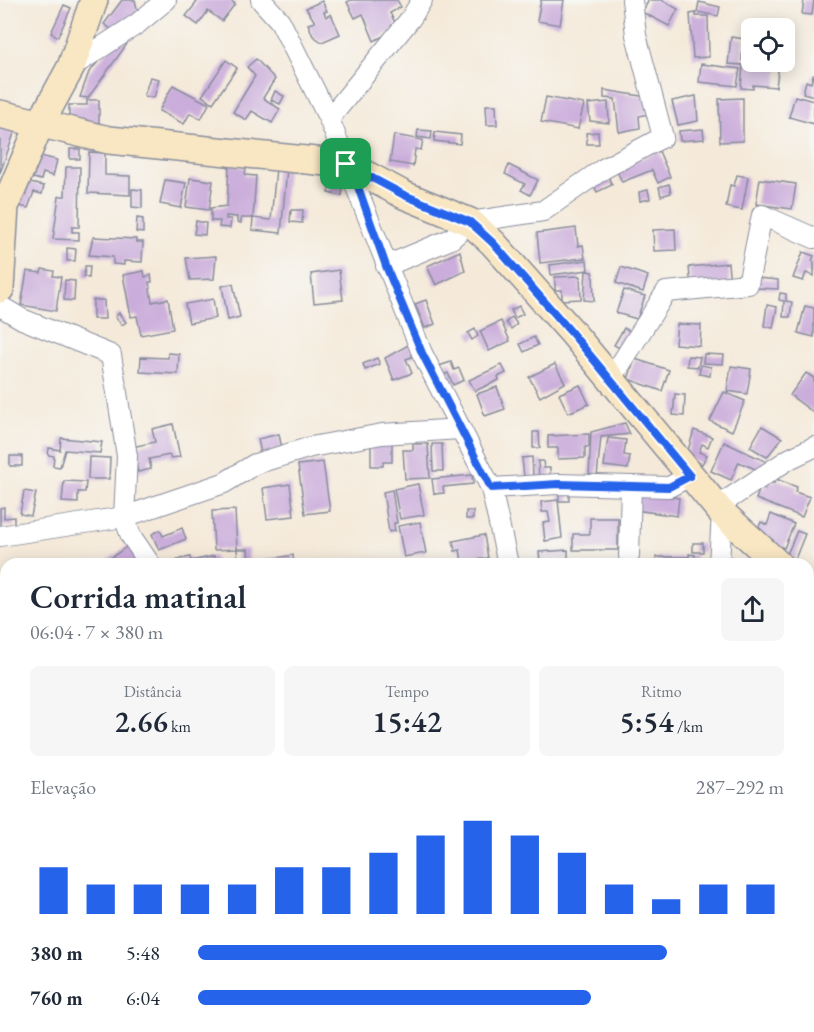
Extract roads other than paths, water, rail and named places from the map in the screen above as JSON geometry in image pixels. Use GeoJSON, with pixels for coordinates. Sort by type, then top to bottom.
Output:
{"type":"FeatureCollection","features":[{"type":"Feature","properties":{"kind":"street"},"geometry":{"type":"LineString","coordinates":[[0,289],[2,206],[40,124],[71,67],[94,0]]}},
{"type":"Feature","properties":{"kind":"street"},"geometry":{"type":"LineString","coordinates":[[71,67],[137,24],[166,0]]}},
{"type":"Feature","properties":{"kind":"street"},"geometry":{"type":"LineString","coordinates":[[261,0],[280,21],[329,119],[346,164],[357,184],[386,266],[422,353],[491,488],[507,558]]}},
{"type":"Feature","properties":{"kind":"street"},"geometry":{"type":"LineString","coordinates":[[329,119],[411,18],[422,0]]}},
{"type":"Feature","properties":{"kind":"street"},"geometry":{"type":"LineString","coordinates":[[386,266],[451,239],[470,222],[543,211],[603,169],[663,137],[636,35],[632,0]]}},
{"type":"Feature","properties":{"kind":"street"},"geometry":{"type":"LineString","coordinates":[[0,114],[109,140],[346,164],[404,195],[470,222],[493,243],[563,322],[690,476],[720,509],[772,558]]}},
{"type":"Feature","properties":{"kind":"street"},"geometry":{"type":"LineString","coordinates":[[610,381],[666,292],[748,284],[762,215],[814,238]]}},
{"type":"Feature","properties":{"kind":"street"},"geometry":{"type":"LineString","coordinates":[[0,306],[22,319],[111,355],[127,456],[124,516],[131,536],[146,558]]}},
{"type":"Feature","properties":{"kind":"street"},"geometry":{"type":"LineString","coordinates":[[0,536],[124,516],[224,483],[255,464],[311,447],[382,434],[460,429]]}},
{"type":"Feature","properties":{"kind":"street"},"geometry":{"type":"LineString","coordinates":[[720,509],[789,459],[814,447]]}},
{"type":"Feature","properties":{"kind":"street"},"geometry":{"type":"LineString","coordinates":[[491,488],[558,484],[669,487],[690,476]]}},
{"type":"Feature","properties":{"kind":"street"},"geometry":{"type":"LineString","coordinates":[[629,556],[631,486]]}},
{"type":"Feature","properties":{"kind":"street"},"geometry":{"type":"LineString","coordinates":[[719,558],[720,509]]}}]}
